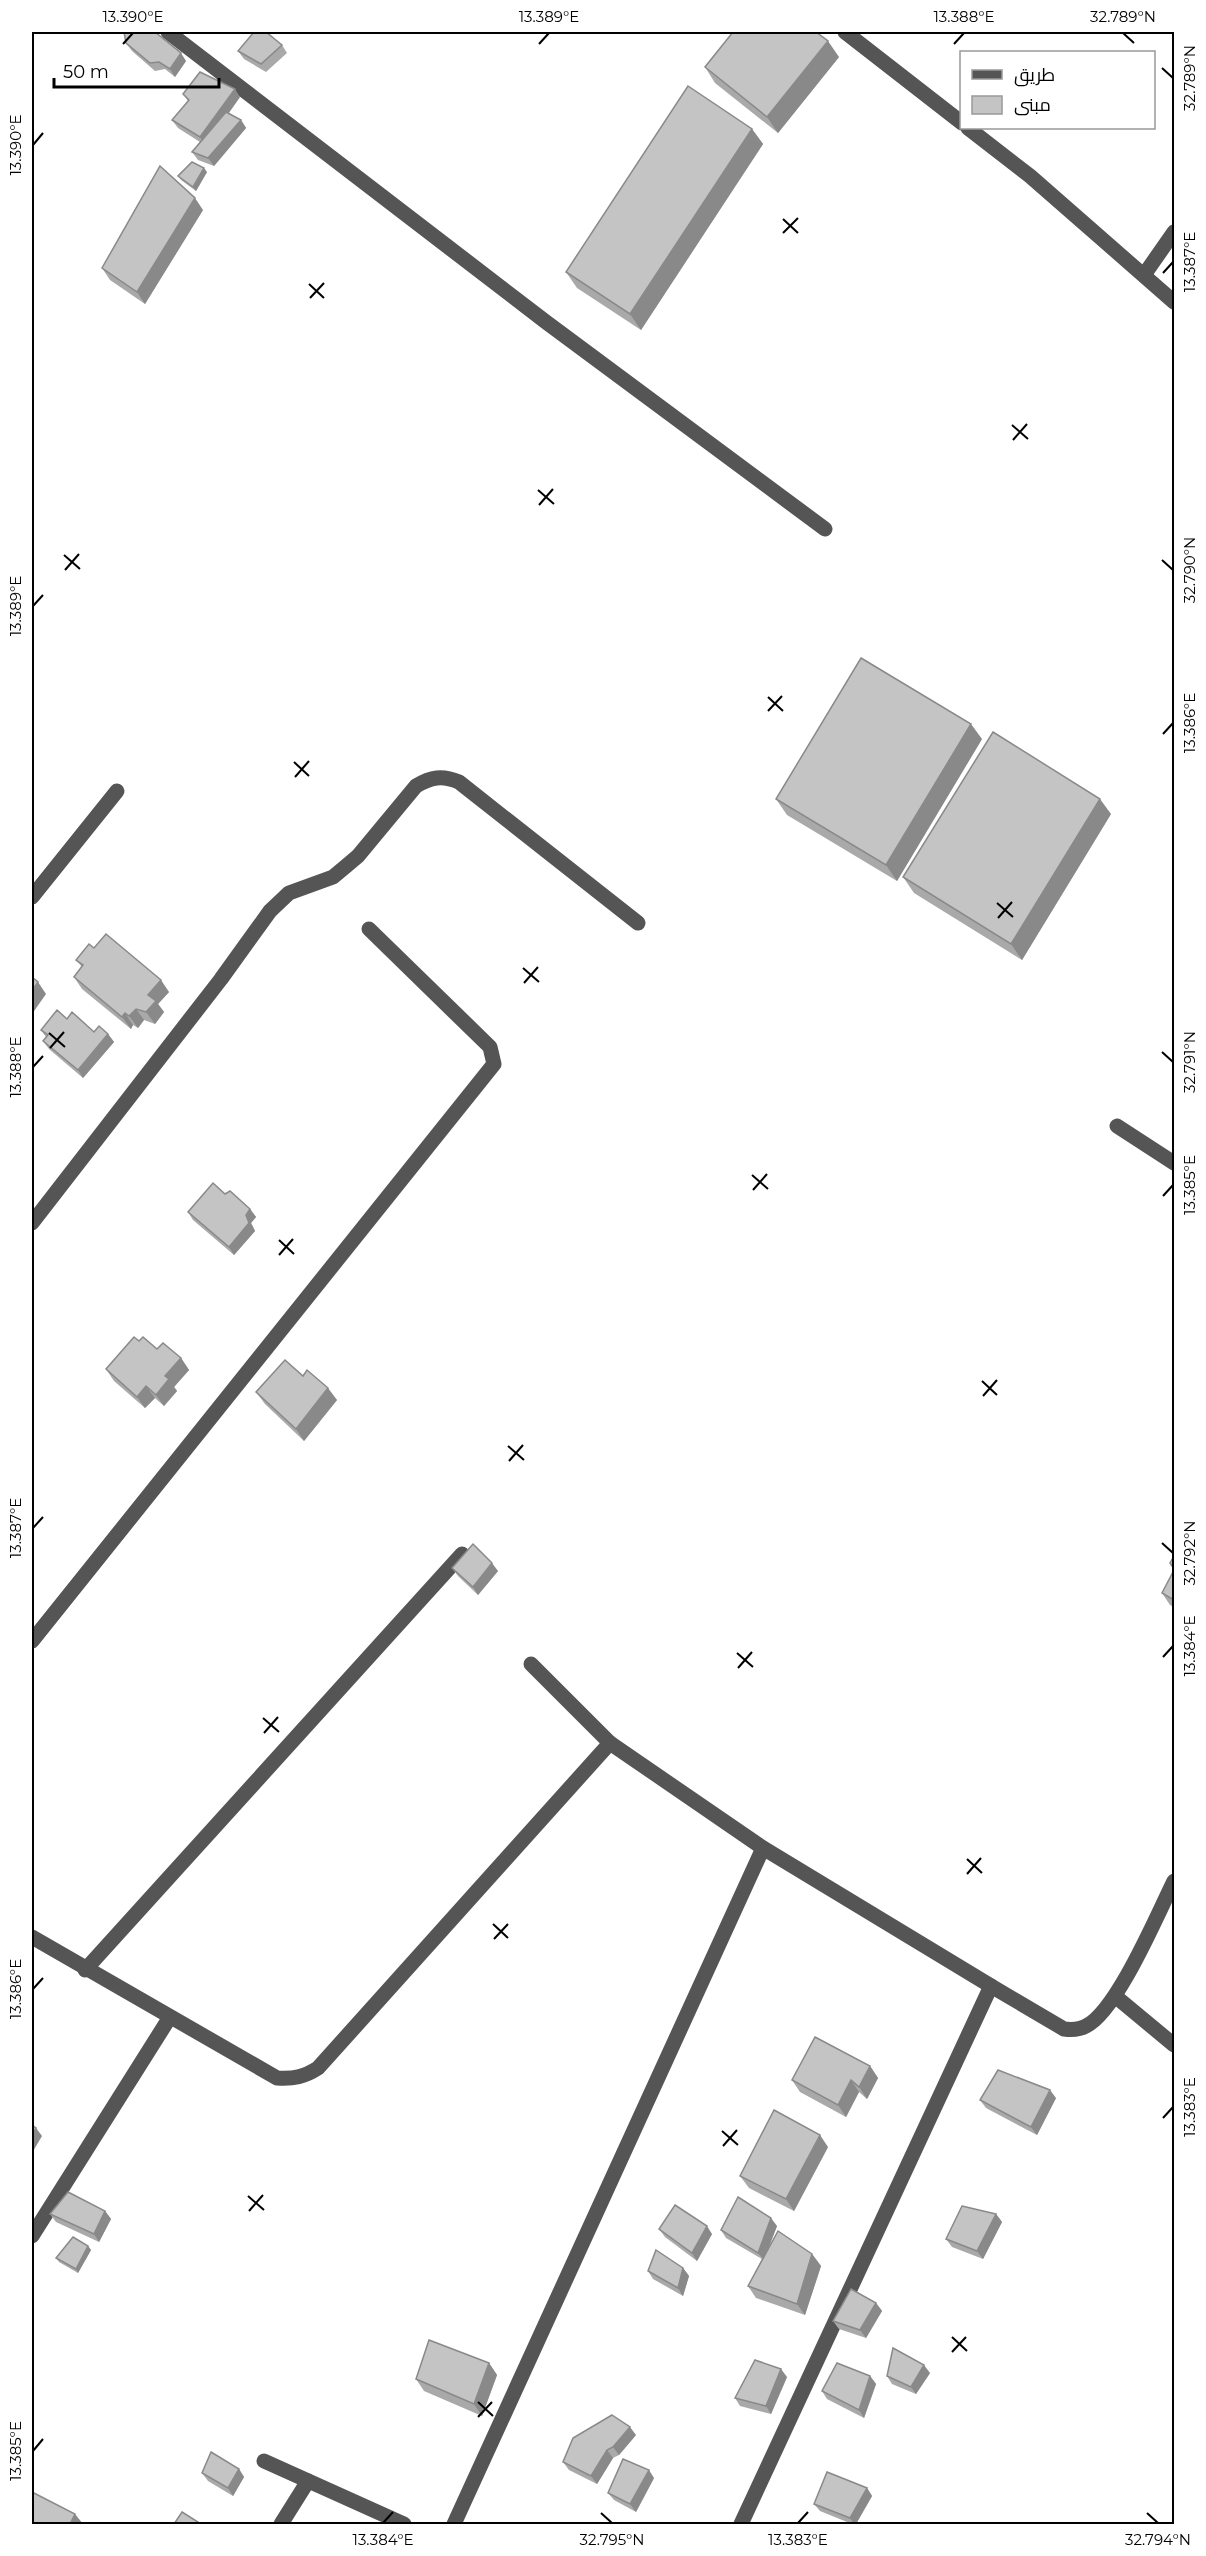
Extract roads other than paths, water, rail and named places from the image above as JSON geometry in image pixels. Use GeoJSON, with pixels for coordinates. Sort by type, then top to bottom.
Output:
{"type":"FeatureCollection","features":[{"type":"Feature","properties":{"kind":"street"},"geometry":{"type":"LineString","coordinates":[[168,32],[546,322],[825,529]]}},
{"type":"Feature","properties":{"kind":"street"},"geometry":{"type":"LineString","coordinates":[[844,32],[960,121]]}},
{"type":"Feature","properties":{"kind":"street"},"geometry":{"type":"LineString","coordinates":[[969,129],[1030,176],[1174,302]]}},
{"type":"Feature","properties":{"kind":"street"},"geometry":{"type":"LineString","coordinates":[[1144,275],[1174,232]]}},
{"type":"Feature","properties":{"kind":"street"},"geometry":{"type":"LineString","coordinates":[[32,1223],[221,980],[270,911],[289,893],[333,877],[345,867],[358,856],[416,786],[428,779],[448,778],[459,782],[638,923]]}},
{"type":"Feature","properties":{"kind":"street"},"geometry":{"type":"LineString","coordinates":[[32,897],[117,791]]}},
{"type":"Feature","properties":{"kind":"street"},"geometry":{"type":"LineString","coordinates":[[32,1641],[494,1064],[490,1047],[369,929]]}},
{"type":"Feature","properties":{"kind":"street"},"geometry":{"type":"LineString","coordinates":[[1118,1126],[1174,1163]]}},
{"type":"Feature","properties":{"kind":"street"},"geometry":{"type":"LineString","coordinates":[[85,1970],[462,1554]]}},
{"type":"Feature","properties":{"kind":"street"},"geometry":{"type":"LineString","coordinates":[[531,1664],[610,1743],[763,1848],[1064,2029],[1074,2030],[1088,2026],[1115,1996],[1174,1881]]}},
{"type":"Feature","properties":{"kind":"street"},"geometry":{"type":"LineString","coordinates":[[32,1937],[85,1970],[277,2078],[294,2079],[318,2068],[610,1743]]}},
{"type":"Feature","properties":{"kind":"street"},"geometry":{"type":"LineString","coordinates":[[454,2524],[763,1848]]}},
{"type":"Feature","properties":{"kind":"street"},"geometry":{"type":"LineString","coordinates":[[741,2524],[991,1986]]}},
{"type":"Feature","properties":{"kind":"street"},"geometry":{"type":"LineString","coordinates":[[1115,1996],[1174,2045]]}},
{"type":"Feature","properties":{"kind":"street"},"geometry":{"type":"LineString","coordinates":[[32,2236],[170,2017]]}},
{"type":"Feature","properties":{"kind":"street"},"geometry":{"type":"LineString","coordinates":[[264,2461],[404,2524]]}},
{"type":"Feature","properties":{"kind":"street"},"geometry":{"type":"LineString","coordinates":[[281,2524],[308,2481]]}}]}
